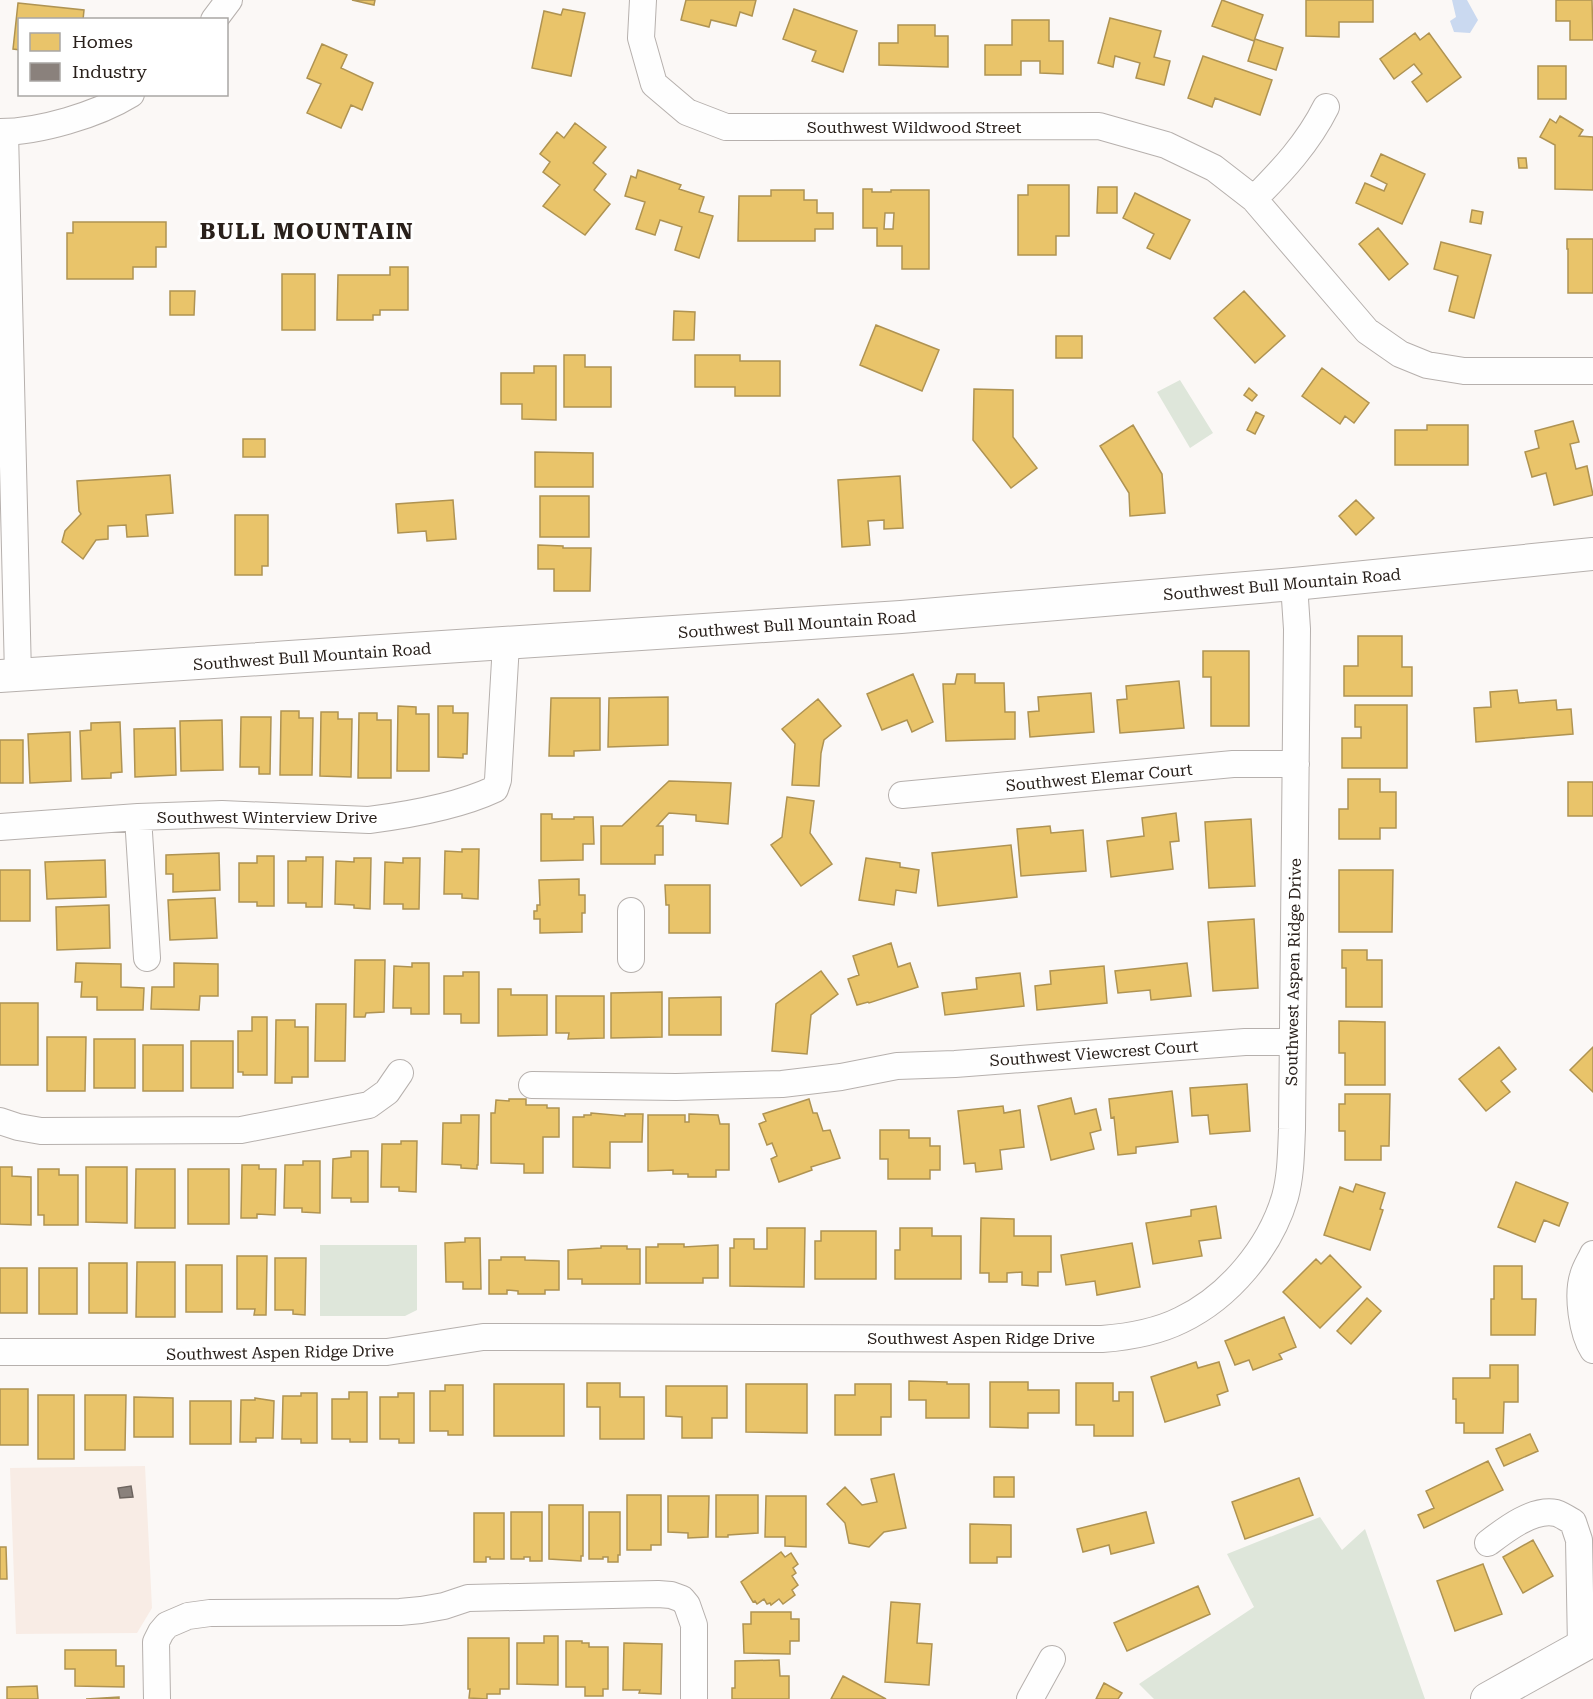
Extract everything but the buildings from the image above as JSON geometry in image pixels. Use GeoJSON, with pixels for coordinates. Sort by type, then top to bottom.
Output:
{"type":"FeatureCollection","features":[{"type":"Feature","properties":{"kind":"main road","name":"Southwest Bull Mountain Road"},"geometry":{"type":"LineString","coordinates":[[9,675],[901,617],[1294,584],[1593,554]]}},
{"type":"Feature","properties":{"kind":"main road"},"geometry":{"type":"LineString","coordinates":[[1487,1699],[1587,1643]]}},
{"type":"Feature","properties":{"kind":"street"},"geometry":{"type":"LineString","coordinates":[[216,18],[229,0]]}},
{"type":"Feature","properties":{"kind":"street","name":"Southwest Wildwood Street"},"geometry":{"type":"LineString","coordinates":[[643,0],[641,38],[654,84],[687,112],[726,127],[1099,126],[1166,145],[1214,168],[1254,199],[1367,331],[1400,354],[1427,365],[1464,371],[1593,371]]}},
{"type":"Feature","properties":{"kind":"street"},"geometry":{"type":"LineString","coordinates":[[9,675],[3,132],[52,125],[88,114],[128,96]]}},
{"type":"Feature","properties":{"kind":"street"},"geometry":{"type":"LineString","coordinates":[[1254,199],[1300,149],[1317,125],[1326,107]]}},
{"type":"Feature","properties":{"kind":"street","name":"Southwest Aspen Ridge Drive"},"geometry":{"type":"LineString","coordinates":[[0,1352],[387,1352],[483,1336],[1102,1339],[1125,1337],[1180,1321],[1202,1308],[1224,1290],[1254,1259],[1285,1197],[1290,1172],[1298,629],[1294,584]]}},
{"type":"Feature","properties":{"kind":"street","name":"Southwest Winterview Drive"},"geometry":{"type":"LineString","coordinates":[[0,827],[138,817],[222,814],[369,820],[480,796],[495,789],[500,770],[506,644]]}},
{"type":"Feature","properties":{"kind":"street","name":"Southwest Elemar Court"},"geometry":{"type":"LineString","coordinates":[[902,795],[1233,764],[1296,764]]}},
{"type":"Feature","properties":{"kind":"street"},"geometry":{"type":"LineString","coordinates":[[138,817],[147,958]]}},
{"type":"Feature","properties":{"kind":"street"},"geometry":{"type":"LineString","coordinates":[[631,911],[631,959]]}},
{"type":"Feature","properties":{"kind":"street","name":"Southwest Viewcrest Court"},"geometry":{"type":"LineString","coordinates":[[532,1084],[676,1087],[782,1084],[842,1077],[897,1066],[955,1064],[1245,1042],[1292,1042]]}},
{"type":"Feature","properties":{"kind":"street"},"geometry":{"type":"LineString","coordinates":[[0,1121],[41,1131],[241,1130],[369,1105],[387,1092],[400,1073]]}},
{"type":"Feature","properties":{"kind":"street"},"geometry":{"type":"LineString","coordinates":[[1593,1254],[1582,1276],[1581,1307],[1587,1340],[1593,1350]]}},
{"type":"Feature","properties":{"kind":"street"},"geometry":{"type":"LineString","coordinates":[[1488,1543],[1516,1522],[1538,1515],[1555,1513],[1573,1521],[1579,1540],[1587,1643]]}},
{"type":"Feature","properties":{"kind":"street"},"geometry":{"type":"LineString","coordinates":[[157,1699],[156,1642],[160,1632],[167,1625],[188,1617],[210,1613],[421,1610],[444,1606],[468,1598],[658,1594],[682,1599],[687,1605],[694,1625],[694,1699]]}},
{"type":"Feature","properties":{"kind":"street"},"geometry":{"type":"LineString","coordinates":[[1030,1699],[1052,1659]]}},
{"type":"Feature","properties":{"kind":"shaded area"},"geometry":{"type":"Polygon","coordinates":[[[1180,380],[1213,433],[1190,448],[1157,392],[1180,380]]]}},
{"type":"Feature","properties":{"kind":"shaded area"},"geometry":{"type":"Polygon","coordinates":[[[320,1245],[417,1245],[417,1310],[405,1316],[320,1316],[320,1245]]]}},
{"type":"Feature","properties":{"kind":"shaded area"},"geometry":{"type":"Polygon","coordinates":[[[145,1466],[152,1608],[137,1633],[16,1634],[10,1468],[145,1466]]]}},
{"type":"Feature","properties":{"kind":"shaded area"},"geometry":{"type":"Polygon","coordinates":[[[1320,1517],[1342,1550],[1365,1529],[1425,1699],[1154,1699],[1139,1684],[1254,1607],[1227,1554],[1320,1517]]]}},
{"type":"Feature","properties":{"kind":"water"},"geometry":{"type":"Polygon","coordinates":[[[1452,0],[1467,0],[1478,20],[1470,33],[1454,32],[1450,21],[1456,17],[1452,0]]]}},
{"type":"Feature","properties":{"kind":"district","name":"BULL MOUNTAIN"},"geometry":{"type":"Point","coordinates":[307,231]}}]}
